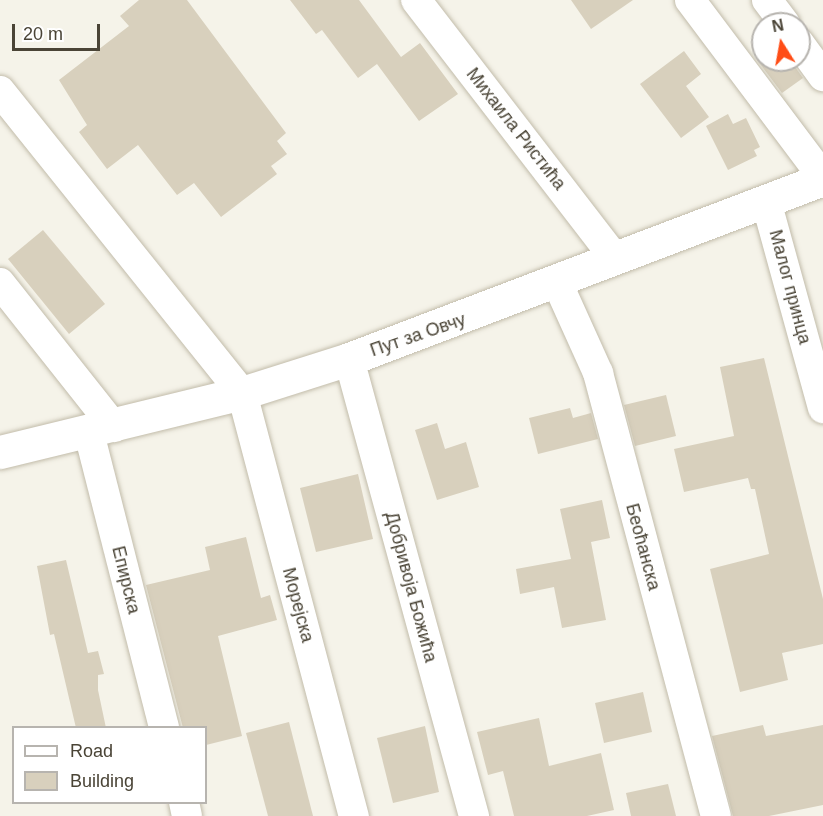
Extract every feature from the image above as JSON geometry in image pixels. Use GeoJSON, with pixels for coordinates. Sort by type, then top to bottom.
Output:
{"type":"FeatureCollection","features":[{"type":"Feature","properties":{"kind":"street","name":"Михаила Ристића"},"geometry":{"type":"LineString","coordinates":[[416,0],[615,258]]}},
{"type":"Feature","properties":{"kind":"street"},"geometry":{"type":"LineString","coordinates":[[690,0],[823,178]]}},
{"type":"Feature","properties":{"kind":"street"},"geometry":{"type":"LineString","coordinates":[[811,60],[823,76]]}},
{"type":"Feature","properties":{"kind":"street"},"geometry":{"type":"LineString","coordinates":[[0,91],[242,393]]}},
{"type":"Feature","properties":{"kind":"street","name":"Пут за Овчу"},"geometry":{"type":"LineString","coordinates":[[0,452],[101,430],[242,393],[349,359],[557,282],[823,178]]}},
{"type":"Feature","properties":{"kind":"street","name":"Малог принца"},"geometry":{"type":"LineString","coordinates":[[766,201],[823,408]]}},
{"type":"Feature","properties":{"kind":"street","name":"Беоћанска"},"geometry":{"type":"LineString","coordinates":[[557,282],[598,373],[716,816]]}},
{"type":"Feature","properties":{"kind":"street"},"geometry":{"type":"LineString","coordinates":[[0,283],[101,430]]}},
{"type":"Feature","properties":{"kind":"street","name":"Добривоја Божића"},"geometry":{"type":"LineString","coordinates":[[349,359],[474,816]]}},
{"type":"Feature","properties":{"kind":"street","name":"Морејска"},"geometry":{"type":"LineString","coordinates":[[242,393],[354,816]]}},
{"type":"Feature","properties":{"kind":"street","name":"Епирска"},"geometry":{"type":"LineString","coordinates":[[101,430],[164,726]]}},
{"type":"Feature","properties":{"kind":"building"},"geometry":{"type":"Polygon","coordinates":[[[139,0],[187,0],[286,133],[277,141],[287,154],[271,166],[277,174],[221,217],[194,183],[177,195],[138,145],[107,169],[79,132],[87,125],[59,80],[129,26],[120,16],[139,0]]]}},
{"type":"Feature","properties":{"kind":"building"},"geometry":{"type":"Polygon","coordinates":[[[290,0],[359,0],[401,57],[420,43],[458,94],[419,121],[377,64],[358,78],[322,30],[316,34],[290,0]]]}},
{"type":"Feature","properties":{"kind":"building"},"geometry":{"type":"Polygon","coordinates":[[[571,0],[633,0],[591,29],[571,0]]]}},
{"type":"Feature","properties":{"kind":"building"},"geometry":{"type":"Polygon","coordinates":[[[684,51],[701,74],[686,86],[709,117],[681,138],[640,84],[684,51]]]}},
{"type":"Feature","properties":{"kind":"building"},"geometry":{"type":"Polygon","coordinates":[[[766,72],[799,72],[803,78],[782,93],[766,72]]]}},
{"type":"Feature","properties":{"kind":"building"},"geometry":{"type":"Polygon","coordinates":[[[728,114],[733,124],[746,118],[760,147],[754,150],[757,156],[728,170],[706,126],[728,114]]]}},
{"type":"Feature","properties":{"kind":"building"},"geometry":{"type":"Polygon","coordinates":[[[43,230],[105,304],[69,334],[8,259],[43,230]]]}},
{"type":"Feature","properties":{"kind":"building"},"geometry":{"type":"Polygon","coordinates":[[[764,358],[823,599],[823,644],[782,653],[788,680],[740,692],[710,569],[769,554],[755,489],[751,489],[748,478],[684,492],[674,449],[734,436],[720,367],[764,358]]]}},
{"type":"Feature","properties":{"kind":"building"},"geometry":{"type":"Polygon","coordinates":[[[666,395],[676,436],[635,446],[624,405],[666,395]]]}},
{"type":"Feature","properties":{"kind":"building"},"geometry":{"type":"Polygon","coordinates":[[[570,408],[573,418],[591,413],[598,439],[538,454],[529,418],[570,408]]]}},
{"type":"Feature","properties":{"kind":"building"},"geometry":{"type":"Polygon","coordinates":[[[437,423],[445,449],[466,442],[479,487],[437,500],[415,430],[437,423]]]}},
{"type":"Feature","properties":{"kind":"building"},"geometry":{"type":"Polygon","coordinates":[[[358,474],[373,539],[316,552],[300,488],[358,474]]]}},
{"type":"Feature","properties":{"kind":"building"},"geometry":{"type":"Polygon","coordinates":[[[602,500],[610,538],[591,542],[606,620],[562,628],[554,587],[520,594],[516,569],[571,559],[560,509],[602,500]]]}},
{"type":"Feature","properties":{"kind":"building"},"geometry":{"type":"Polygon","coordinates":[[[246,537],[261,598],[270,595],[277,620],[218,636],[242,736],[207,745],[207,726],[182,726],[146,585],[210,570],[205,547],[246,537]]]}},
{"type":"Feature","properties":{"kind":"building"},"geometry":{"type":"Polygon","coordinates":[[[66,560],[88,653],[98,651],[104,674],[98,675],[98,690],[106,726],[76,726],[54,634],[50,635],[37,566],[66,560]]]}},
{"type":"Feature","properties":{"kind":"building"},"geometry":{"type":"Polygon","coordinates":[[[643,692],[652,732],[604,743],[595,703],[643,692]]]}},
{"type":"Feature","properties":{"kind":"building"},"geometry":{"type":"Polygon","coordinates":[[[539,718],[549,766],[601,753],[614,810],[587,816],[514,816],[503,771],[488,775],[477,732],[539,718]]]}},
{"type":"Feature","properties":{"kind":"building"},"geometry":{"type":"Polygon","coordinates":[[[289,722],[313,816],[268,816],[246,733],[289,722]]]}},
{"type":"Feature","properties":{"kind":"building"},"geometry":{"type":"Polygon","coordinates":[[[763,725],[766,736],[823,725],[823,805],[769,816],[733,816],[712,736],[763,725]]]}},
{"type":"Feature","properties":{"kind":"building"},"geometry":{"type":"Polygon","coordinates":[[[425,726],[439,792],[393,803],[377,738],[425,726]]]}},
{"type":"Feature","properties":{"kind":"building"},"geometry":{"type":"Polygon","coordinates":[[[668,784],[676,816],[631,816],[626,793],[668,784]]]}}]}
